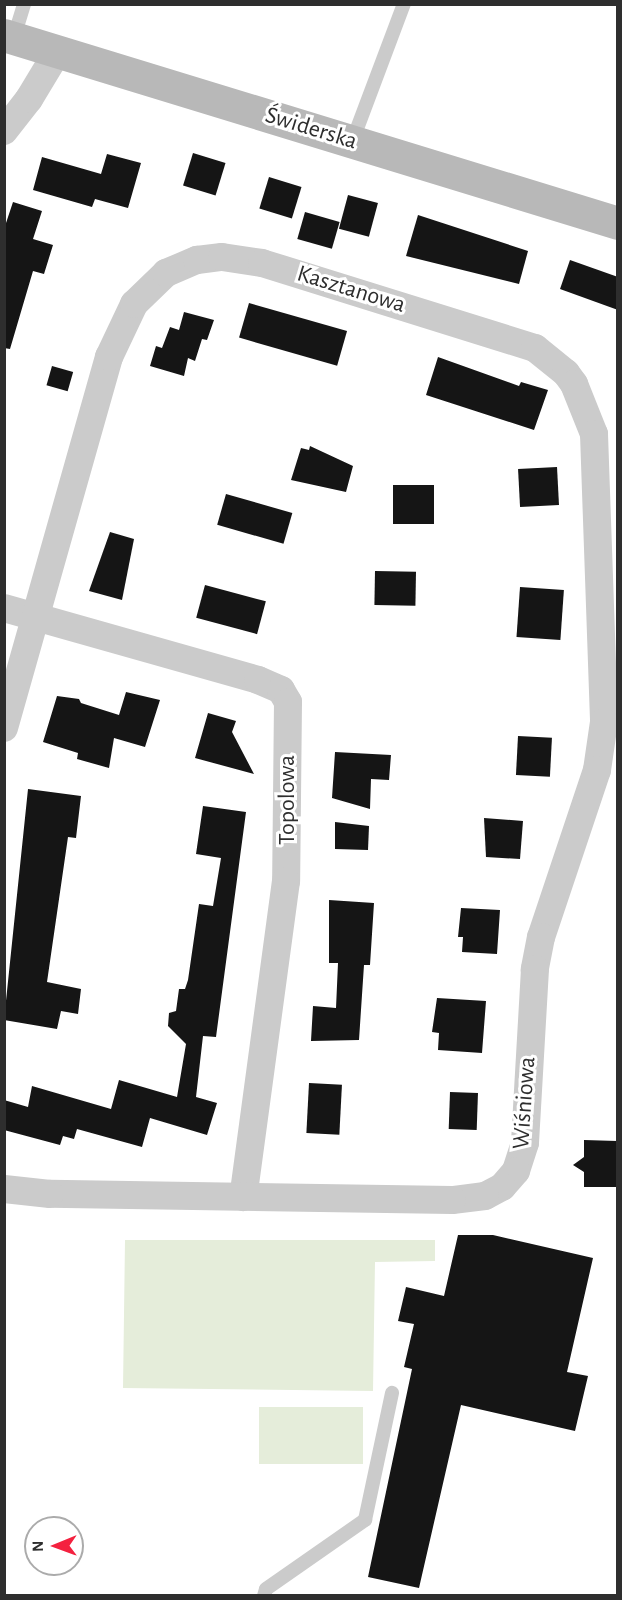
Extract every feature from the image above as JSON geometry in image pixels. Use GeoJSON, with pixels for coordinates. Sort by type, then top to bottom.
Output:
{"type":"FeatureCollection","features":[{"type":"Feature","properties":{"kind":"street","name":"Świderska"},"geometry":{"type":"LineString","coordinates":[[9,36],[618,223]]}},
{"type":"Feature","properties":{"kind":"street"},"geometry":{"type":"LineString","coordinates":[[4,131],[29,99],[58,51]]}},
{"type":"Feature","properties":{"kind":"street","name":"Kasztanowa"},"geometry":{"type":"LineString","coordinates":[[4,728],[120,327],[149,285],[166,273],[197,260],[243,259],[517,341],[535,348],[566,373],[583,401],[594,434],[604,702]]}},
{"type":"Feature","properties":{"kind":"street","name":"Topolowa"},"geometry":{"type":"LineString","coordinates":[[4,608],[36,619],[258,680],[280,690],[288,702],[286,881],[243,1197]]}},
{"type":"Feature","properties":{"kind":"street","name":"Wiśniowa"},"geometry":{"type":"LineString","coordinates":[[4,1189],[50,1194],[472,1199],[501,1187],[516,1172],[525,1143],[531,1017],[541,938],[610,751],[604,702]]}},
{"type":"Feature","properties":{"kind":"lane"},"geometry":{"type":"LineString","coordinates":[[9,36],[24,4]]}},
{"type":"Feature","properties":{"kind":"lane"},"geometry":{"type":"LineString","coordinates":[[352,142],[404,4]]}},
{"type":"Feature","properties":{"kind":"lane"},"geometry":{"type":"LineString","coordinates":[[264,1596],[266,1589],[365,1520],[392,1393]]}},
{"type":"Feature","properties":{"kind":"green space"},"geometry":{"type":"Polygon","coordinates":[[[125,1240],[435,1240],[435,1261],[375,1262],[373,1391],[123,1388],[125,1240]]]}},
{"type":"Feature","properties":{"kind":"green space"},"geometry":{"type":"Polygon","coordinates":[[[259,1407],[363,1407],[363,1464],[259,1464],[259,1407]]]}},
{"type":"Feature","properties":{"kind":"building"},"geometry":{"type":"Polygon","coordinates":[[[193,153],[226,163],[216,195],[183,186],[193,153]]]}},
{"type":"Feature","properties":{"kind":"building"},"geometry":{"type":"Polygon","coordinates":[[[107,154],[141,163],[128,208],[95,199],[92,207],[33,190],[42,157],[101,174],[107,154]]]}},
{"type":"Feature","properties":{"kind":"building"},"geometry":{"type":"Polygon","coordinates":[[[269,177],[302,187],[292,218],[259,209],[269,177]]]}},
{"type":"Feature","properties":{"kind":"building"},"geometry":{"type":"Polygon","coordinates":[[[348,195],[378,203],[369,237],[339,229],[348,195]]]}},
{"type":"Feature","properties":{"kind":"building"},"geometry":{"type":"Polygon","coordinates":[[[13,202],[42,211],[33,239],[53,245],[44,274],[33,271],[10,349],[4,348],[4,229],[13,202]]]}},
{"type":"Feature","properties":{"kind":"building"},"geometry":{"type":"Polygon","coordinates":[[[305,212],[340,222],[332,249],[297,239],[305,212]]]}},
{"type":"Feature","properties":{"kind":"building"},"geometry":{"type":"Polygon","coordinates":[[[418,215],[528,251],[519,284],[406,256],[418,215]]]}},
{"type":"Feature","properties":{"kind":"building"},"geometry":{"type":"Polygon","coordinates":[[[570,260],[618,277],[618,310],[560,289],[570,260]]]}},
{"type":"Feature","properties":{"kind":"building"},"geometry":{"type":"Polygon","coordinates":[[[249,303],[347,331],[337,366],[239,338],[249,303]]]}},
{"type":"Feature","properties":{"kind":"building"},"geometry":{"type":"Polygon","coordinates":[[[184,312],[214,320],[207,340],[202,339],[195,361],[188,358],[184,376],[150,366],[156,346],[162,348],[170,327],[179,330],[184,312]]]}},
{"type":"Feature","properties":{"kind":"building"},"geometry":{"type":"Polygon","coordinates":[[[438,357],[519,386],[521,382],[548,390],[534,430],[426,395],[438,357]]]}},
{"type":"Feature","properties":{"kind":"building"},"geometry":{"type":"Polygon","coordinates":[[[52,366],[73,372],[68,391],[46,385],[52,366]]]}},
{"type":"Feature","properties":{"kind":"building"},"geometry":{"type":"Polygon","coordinates":[[[310,446],[353,466],[346,492],[291,480],[301,448],[309,450],[310,446]]]}},
{"type":"Feature","properties":{"kind":"building"},"geometry":{"type":"Polygon","coordinates":[[[557,467],[559,505],[520,507],[518,469],[557,467]]]}},
{"type":"Feature","properties":{"kind":"building"},"geometry":{"type":"Polygon","coordinates":[[[393,485],[434,485],[434,524],[393,524],[393,485]]]}},
{"type":"Feature","properties":{"kind":"building"},"geometry":{"type":"Polygon","coordinates":[[[226,494],[292,513],[284,544],[217,525],[226,494]]]}},
{"type":"Feature","properties":{"kind":"building"},"geometry":{"type":"Polygon","coordinates":[[[110,532],[134,539],[122,600],[89,591],[110,532]]]}},
{"type":"Feature","properties":{"kind":"building"},"geometry":{"type":"Polygon","coordinates":[[[375,571],[416,572],[415,606],[374,605],[375,571]]]}},
{"type":"Feature","properties":{"kind":"building"},"geometry":{"type":"Polygon","coordinates":[[[205,585],[266,601],[257,634],[196,618],[205,585]]]}},
{"type":"Feature","properties":{"kind":"building"},"geometry":{"type":"Polygon","coordinates":[[[520,587],[564,590],[560,640],[517,637],[520,587]]]}},
{"type":"Feature","properties":{"kind":"building"},"geometry":{"type":"Polygon","coordinates":[[[126,692],[160,700],[145,747],[114,738],[109,768],[77,759],[78,753],[43,742],[57,696],[79,699],[81,703],[119,715],[126,692]]]}},
{"type":"Feature","properties":{"kind":"building"},"geometry":{"type":"Polygon","coordinates":[[[208,713],[236,721],[232,732],[254,774],[195,758],[208,713]]]}},
{"type":"Feature","properties":{"kind":"building"},"geometry":{"type":"Polygon","coordinates":[[[518,736],[552,738],[550,777],[516,775],[518,736]]]}},
{"type":"Feature","properties":{"kind":"building"},"geometry":{"type":"Polygon","coordinates":[[[335,752],[391,755],[389,780],[371,779],[370,809],[332,798],[335,752]]]}},
{"type":"Feature","properties":{"kind":"building"},"geometry":{"type":"Polygon","coordinates":[[[28,789],[81,796],[76,838],[68,837],[47,982],[81,989],[78,1014],[61,1011],[57,1029],[4,1020],[28,789]]]}},
{"type":"Feature","properties":{"kind":"building"},"geometry":{"type":"Polygon","coordinates":[[[203,806],[246,812],[216,1037],[203,1036],[196,1097],[217,1103],[207,1135],[150,1118],[142,1147],[77,1129],[74,1139],[63,1136],[60,1145],[4,1130],[4,1100],[28,1107],[32,1086],[111,1109],[119,1080],[177,1097],[186,1044],[168,1026],[169,1013],[176,1011],[179,989],[185,989],[188,980],[199,904],[213,906],[221,858],[196,854],[203,806]]]}},
{"type":"Feature","properties":{"kind":"building"},"geometry":{"type":"Polygon","coordinates":[[[484,818],[523,821],[520,859],[486,857],[484,818]]]}},
{"type":"Feature","properties":{"kind":"building"},"geometry":{"type":"Polygon","coordinates":[[[335,822],[369,826],[368,850],[335,849],[335,822]]]}},
{"type":"Feature","properties":{"kind":"building"},"geometry":{"type":"Polygon","coordinates":[[[329,900],[374,903],[370,965],[364,965],[359,1040],[311,1041],[313,1006],[336,1008],[338,963],[329,963],[329,900]]]}},
{"type":"Feature","properties":{"kind":"building"},"geometry":{"type":"Polygon","coordinates":[[[461,908],[500,910],[497,954],[462,952],[463,937],[458,937],[461,908]]]}},
{"type":"Feature","properties":{"kind":"building"},"geometry":{"type":"Polygon","coordinates":[[[437,998],[486,1001],[482,1053],[438,1050],[439,1033],[432,1032],[437,998]]]}},
{"type":"Feature","properties":{"kind":"building"},"geometry":{"type":"Polygon","coordinates":[[[309,1083],[342,1085],[339,1135],[306,1133],[309,1083]]]}},
{"type":"Feature","properties":{"kind":"building"},"geometry":{"type":"Polygon","coordinates":[[[450,1092],[478,1093],[477,1130],[449,1129],[450,1092]]]}},
{"type":"Feature","properties":{"kind":"building"},"geometry":{"type":"Polygon","coordinates":[[[584,1140],[617,1141],[616,1187],[584,1187],[584,1172],[573,1165],[584,1157],[584,1140]]]}},
{"type":"Feature","properties":{"kind":"building"},"geometry":{"type":"Polygon","coordinates":[[[458,1235],[493,1235],[593,1258],[567,1372],[588,1376],[575,1431],[461,1405],[419,1588],[368,1577],[412,1369],[404,1367],[414,1324],[398,1321],[406,1287],[444,1296],[458,1235]]]}}]}
